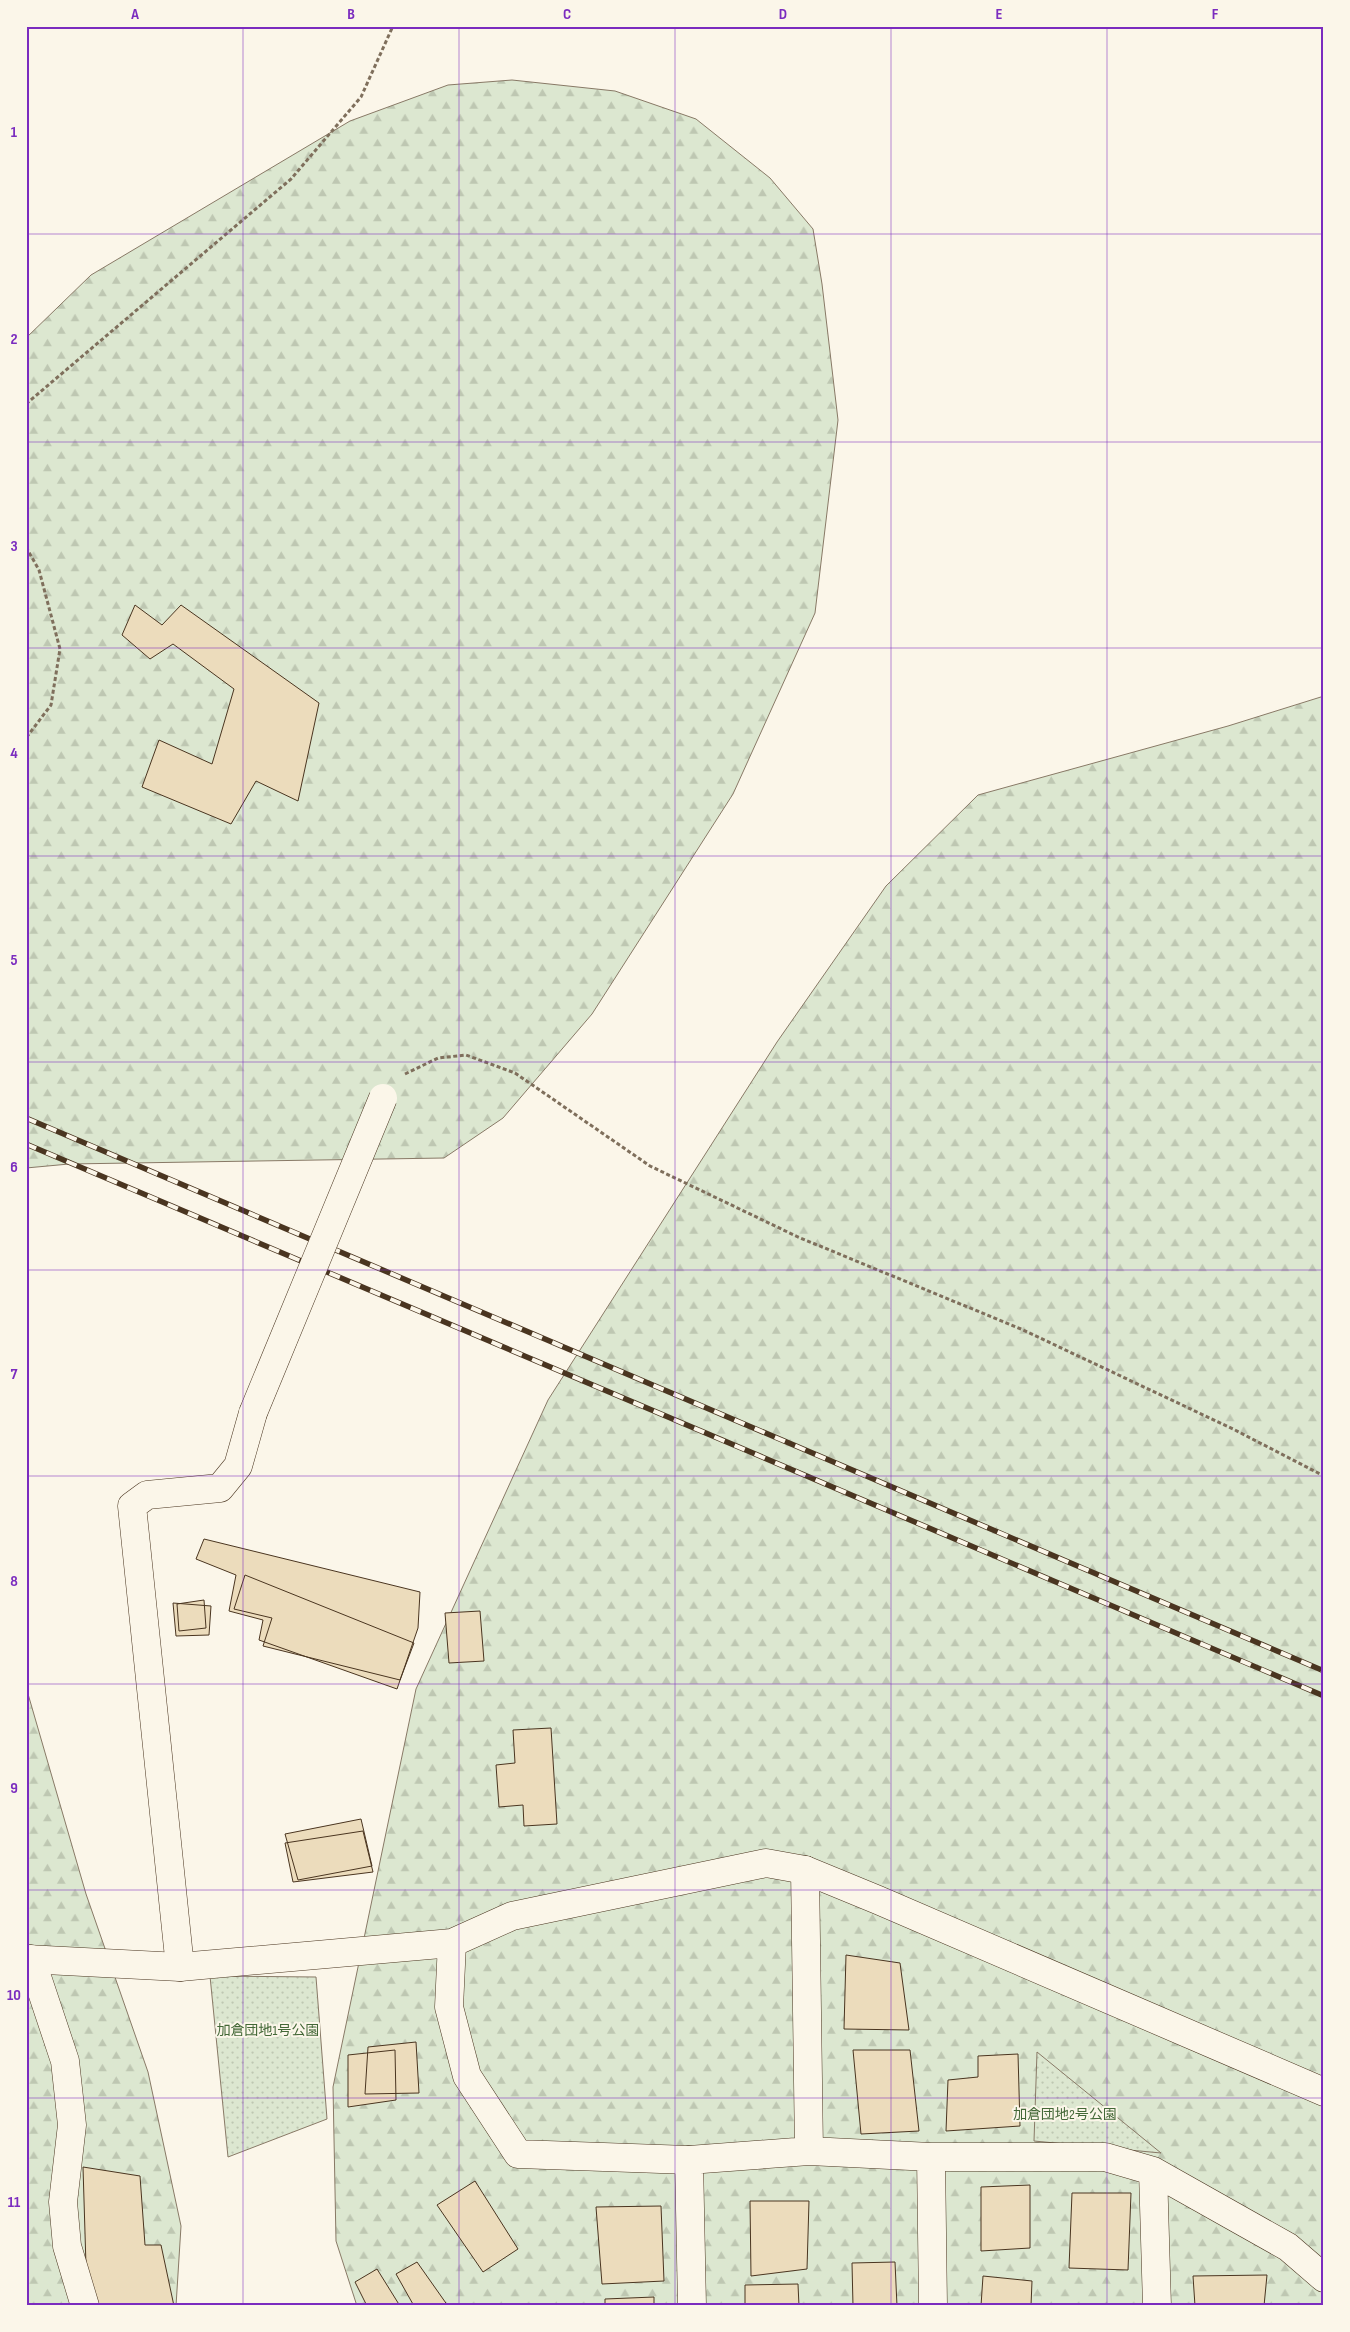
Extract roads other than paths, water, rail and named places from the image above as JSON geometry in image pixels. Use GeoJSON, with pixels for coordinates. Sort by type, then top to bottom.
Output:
{"type":"FeatureCollection","features":[{"type":"Feature","properties":{"kind":"street"},"geometry":{"type":"LineString","coordinates":[[180,1967],[132,1506],[148,1495],[220,1488],[238,1466],[253,1413],[383,1098]]}},
{"type":"Feature","properties":{"kind":"street"},"geometry":{"type":"LineString","coordinates":[[85,2306],[67,2246],[64,2202],[72,2125],[66,2061],[29,1959],[180,1967],[452,1943],[512,1916],[766,1863],[805,1870],[1324,2092]]}},
{"type":"Feature","properties":{"kind":"street"},"geometry":{"type":"LineString","coordinates":[[805,1870],[809,2152]]}},
{"type":"Feature","properties":{"kind":"street"},"geometry":{"type":"LineString","coordinates":[[452,1943],[449,2007],[467,2076],[518,2154],[689,2160],[809,2152],[932,2157],[1105,2157],[1153,2171],[1288,2247],[1324,2278]]}},
{"type":"Feature","properties":{"kind":"street"},"geometry":{"type":"LineString","coordinates":[[932,2157],[933,2306]]}},
{"type":"Feature","properties":{"kind":"street"},"geometry":{"type":"LineString","coordinates":[[689,2160],[692,2306]]}},
{"type":"Feature","properties":{"kind":"street"},"geometry":{"type":"LineString","coordinates":[[1153,2171],[1157,2306]]}},
{"type":"Feature","properties":{"kind":"railway"},"geometry":{"type":"LineString","coordinates":[[26,1118],[1324,1671]]}},
{"type":"Feature","properties":{"kind":"railway"},"geometry":{"type":"LineString","coordinates":[[26,1144],[1324,1696]]}},
{"type":"Feature","properties":{"kind":"park label","name":"加倉団地1号公園"},"geometry":{"type":"Point","coordinates":[268,2030]}},
{"type":"Feature","properties":{"kind":"park label","name":"加倉団地2号公園"},"geometry":{"type":"Point","coordinates":[1065,2114]}}]}
